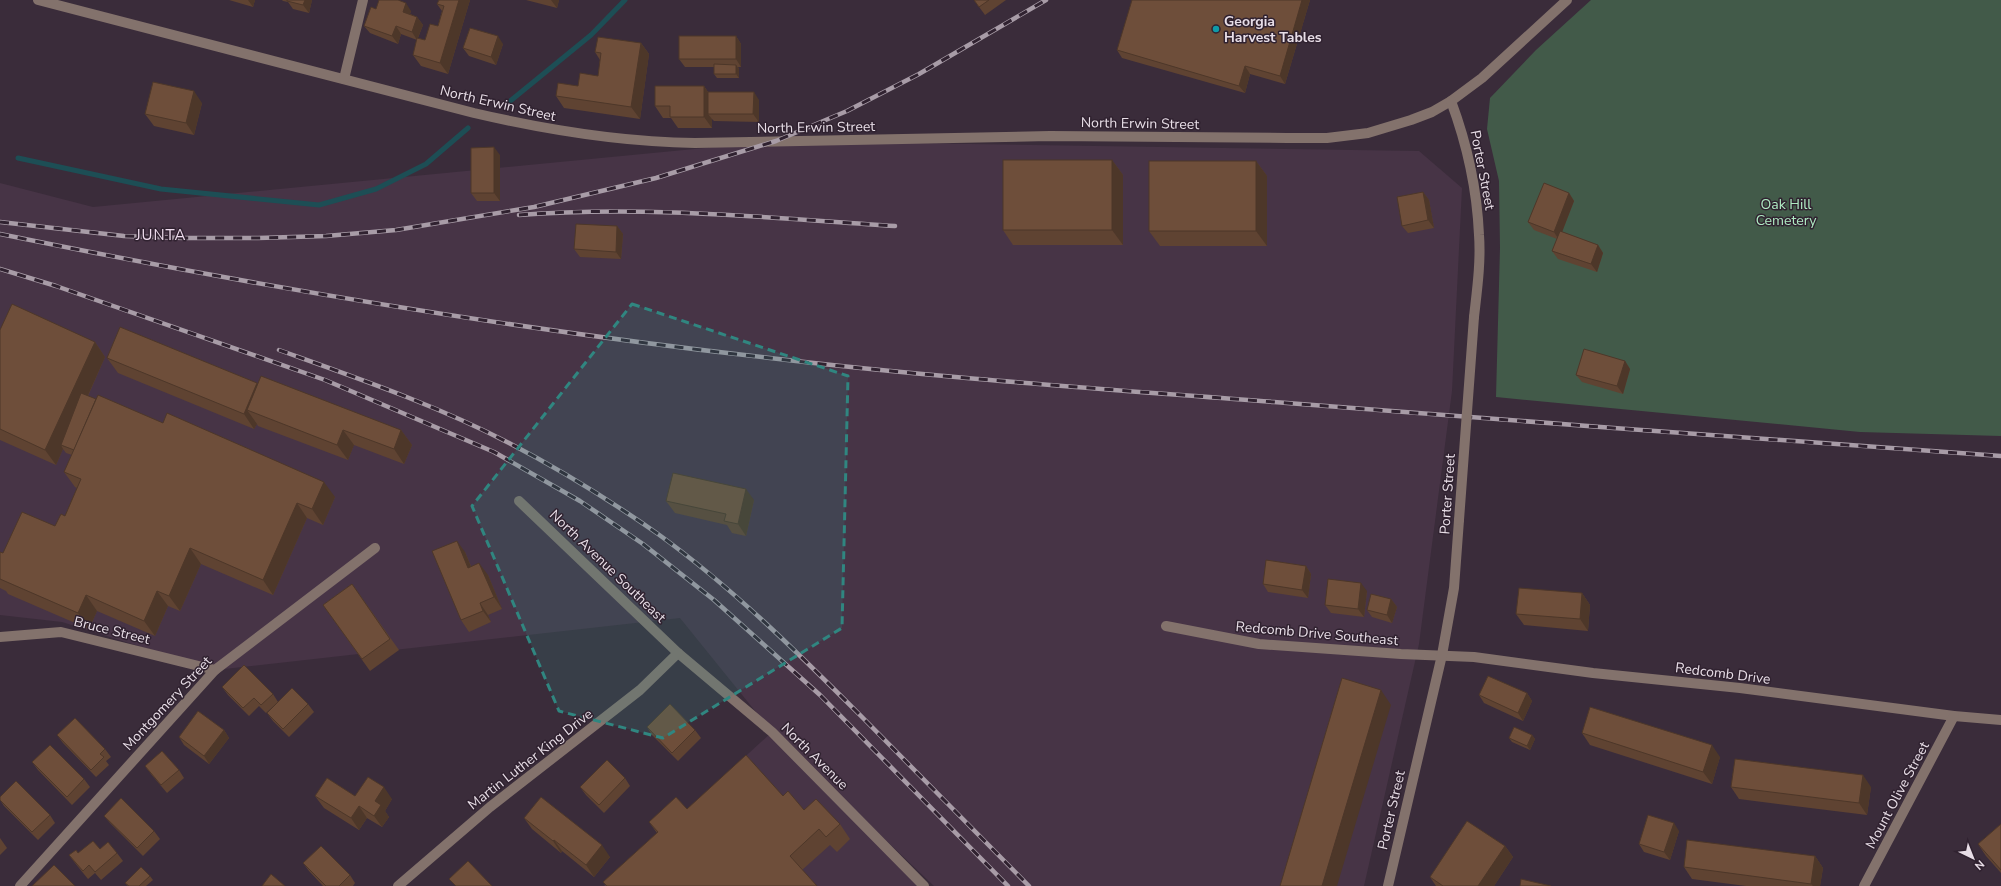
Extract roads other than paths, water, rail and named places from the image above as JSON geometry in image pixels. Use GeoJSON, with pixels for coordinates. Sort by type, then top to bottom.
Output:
{"type":"FeatureCollection","features":[{"type":"Feature","properties":{"kind":"street","name":"North Erwin Street"},"geometry":{"type":"LineString","coordinates":[[38,0],[474,113],[542,129],[600,137],[654,142],[1050,136],[1327,138],[1361,134],[1389,128],[1432,112],[1452,101],[1482,78],[1567,0]]}},
{"type":"Feature","properties":{"kind":"street"},"geometry":{"type":"LineString","coordinates":[[344,79],[363,0]]}},
{"type":"Feature","properties":{"kind":"street","name":"Porter Street"},"geometry":{"type":"LineString","coordinates":[[1388,886],[1442,655],[1454,588],[1460,520],[1479,265],[1478,215],[1469,160],[1452,101]]}},
{"type":"Feature","properties":{"kind":"street","name":"North Avenue Southeast"},"geometry":{"type":"LineString","coordinates":[[519,501],[678,653]]}},
{"type":"Feature","properties":{"kind":"street","name":"Montgomery Street"},"geometry":{"type":"LineString","coordinates":[[20,886],[215,670],[375,548]]}},
{"type":"Feature","properties":{"kind":"street","name":"Redcomb Drive Southeast"},"geometry":{"type":"LineString","coordinates":[[1166,626],[1259,644],[1401,654],[1442,655]]}},
{"type":"Feature","properties":{"kind":"street","name":"Bruce Street"},"geometry":{"type":"LineString","coordinates":[[0,636],[62,632],[215,670]]}},
{"type":"Feature","properties":{"kind":"street","name":"Martin Luther King Drive"},"geometry":{"type":"LineString","coordinates":[[398,886],[485,811],[640,690],[678,653]]}},
{"type":"Feature","properties":{"kind":"street","name":"North Avenue"},"geometry":{"type":"LineString","coordinates":[[678,653],[772,732],[924,886]]}},
{"type":"Feature","properties":{"kind":"street","name":"Redcomb Drive"},"geometry":{"type":"LineString","coordinates":[[1442,655],[1740,688],[1954,716],[2001,720]]}},
{"type":"Feature","properties":{"kind":"street","name":"Mount Olive Street"},"geometry":{"type":"LineString","coordinates":[[1864,886],[1954,716]]}},
{"type":"Feature","properties":{"kind":"waterway"},"geometry":{"type":"LineString","coordinates":[[509,102],[591,35],[625,0]]}},
{"type":"Feature","properties":{"kind":"waterway"},"geometry":{"type":"LineString","coordinates":[[18,158],[161,189],[319,205],[376,189],[426,164],[468,128]]}},
{"type":"Feature","properties":{"kind":"railway"},"geometry":{"type":"LineString","coordinates":[[0,222],[124,236],[258,238],[326,236],[396,230],[534,207],[656,178],[776,141],[847,111],[919,74],[1046,0]]}},
{"type":"Feature","properties":{"kind":"railway"},"geometry":{"type":"LineString","coordinates":[[519,215],[566,212],[660,212],[754,216],[895,226]]}},
{"type":"Feature","properties":{"kind":"railway"},"geometry":{"type":"LineString","coordinates":[[0,234],[191,271],[384,305],[576,334],[833,365],[1085,388],[2001,456]]}},
{"type":"Feature","properties":{"kind":"railway"},"geometry":{"type":"LineString","coordinates":[[0,269],[56,286],[325,380],[494,452],[580,501],[643,544],[714,600],[820,695],[1008,886]]}},
{"type":"Feature","properties":{"kind":"railway"},"geometry":{"type":"LineString","coordinates":[[279,350],[425,404],[481,429],[567,475],[658,534],[713,576],[790,646],[1029,886]]}},
{"type":"Feature","properties":{"kind":"place","name":"Georgia Harvest Tables"},"geometry":{"type":"Point","coordinates":[1216,29]}},
{"type":"Feature","properties":{"kind":"district","name":"JUNTA"},"geometry":{"type":"Point","coordinates":[161,235]}},
{"type":"Feature","properties":{"kind":"park label","name":"Oak Hill Cemetery"},"geometry":{"type":"Point","coordinates":[1786,212]}}]}
